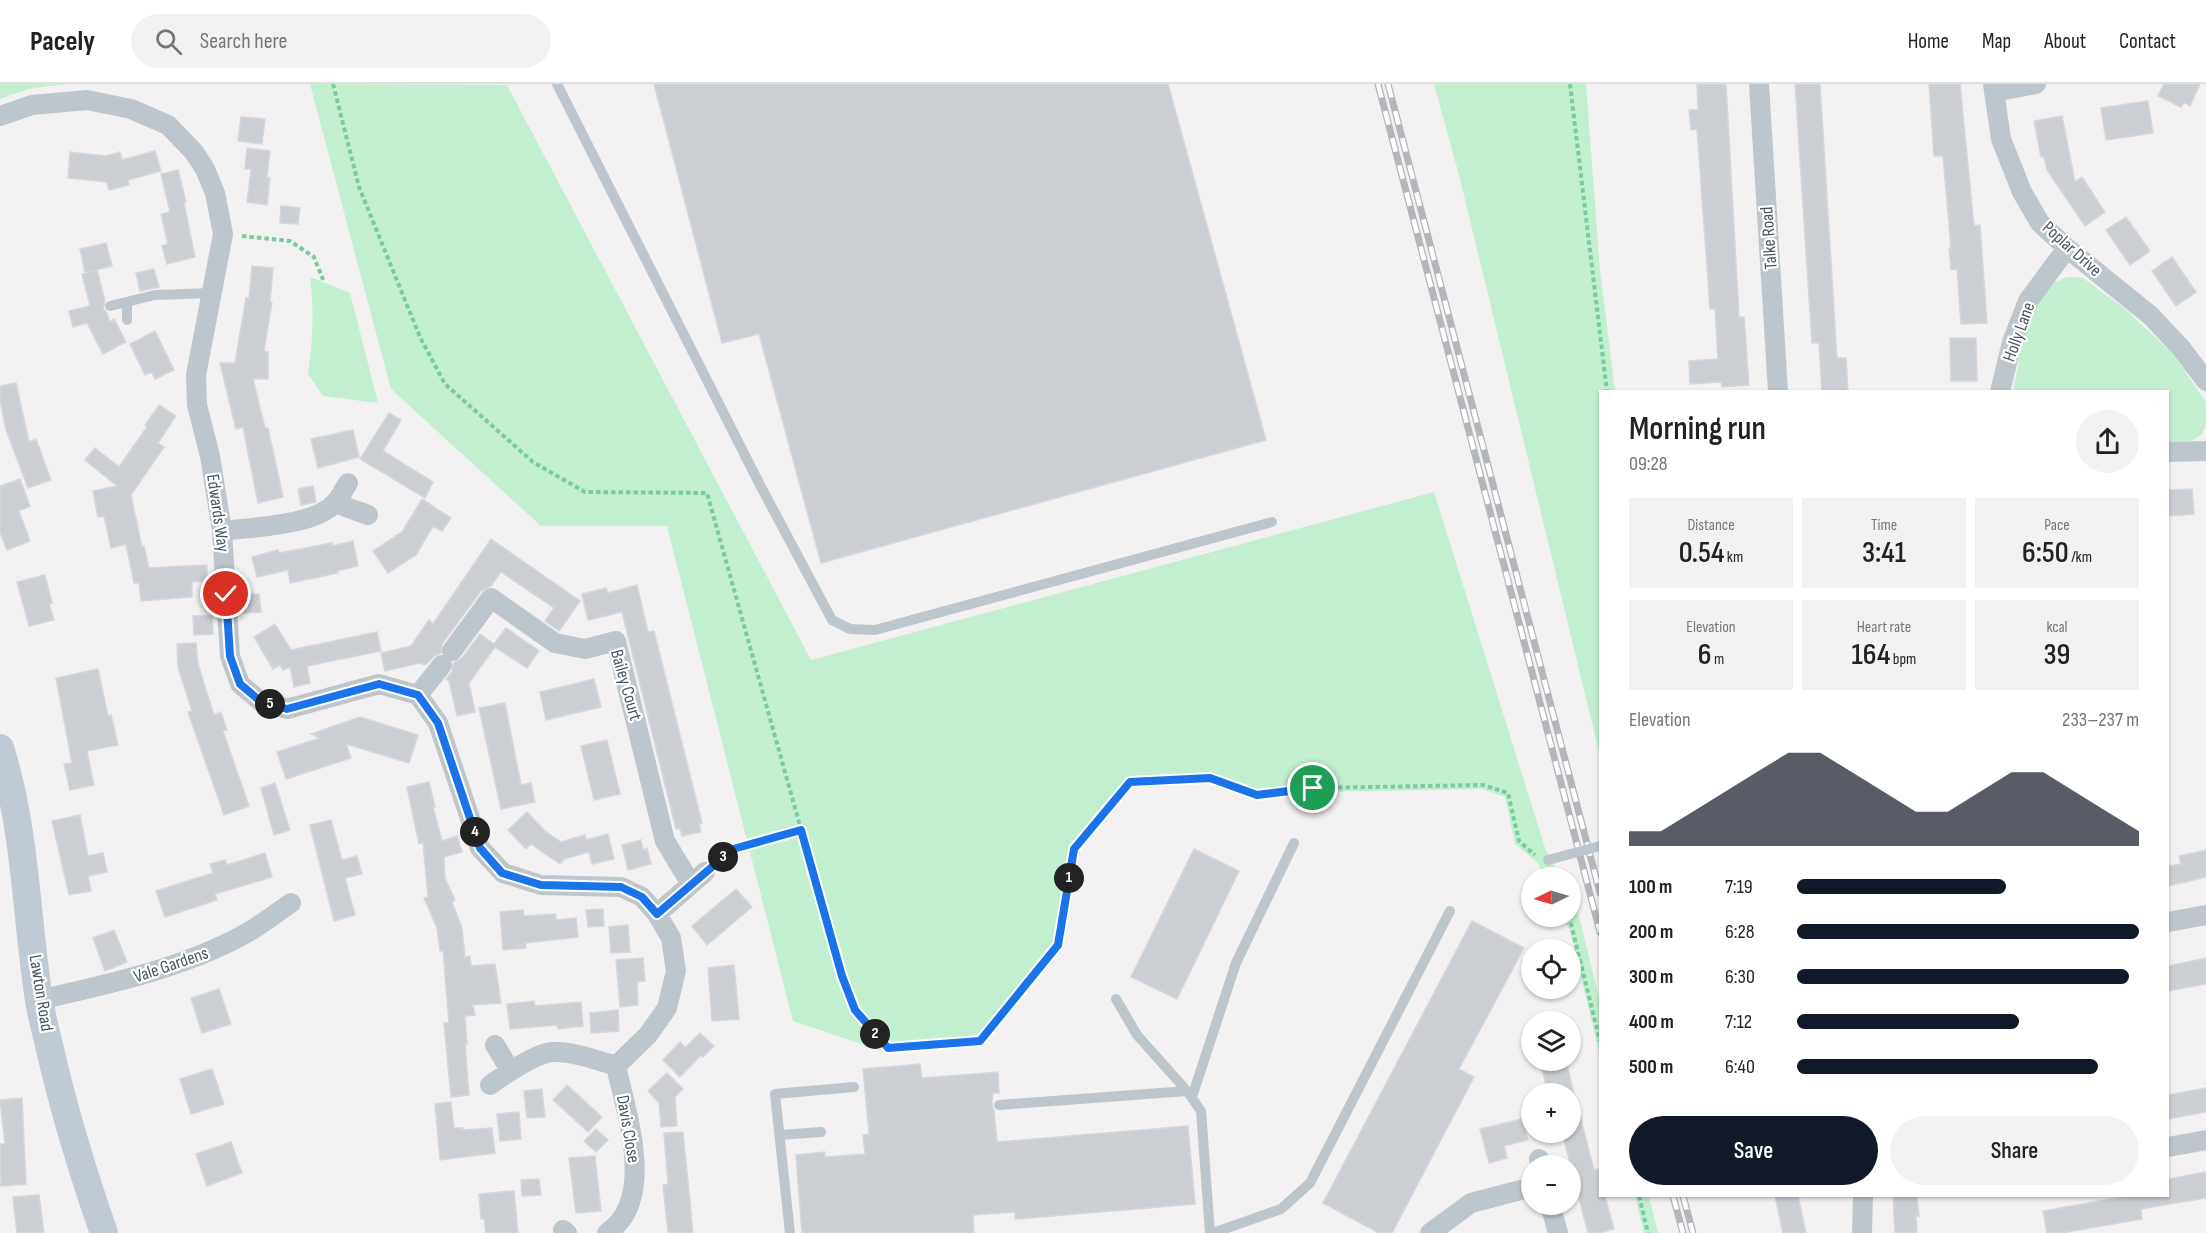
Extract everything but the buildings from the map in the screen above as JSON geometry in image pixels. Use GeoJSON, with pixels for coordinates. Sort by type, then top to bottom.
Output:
{"type":"FeatureCollection","features":[{"type":"Feature","properties":{"kind":"main road","name":"Lawton Road"},"geometry":{"type":"LineString","coordinates":[[0,748],[9,776],[23,852],[39,1000],[60,1091],[87,1185],[104,1233]]}},
{"type":"Feature","properties":{"kind":"street","name":"Talke Road"},"geometry":{"type":"LineString","coordinates":[[1759,84],[1778,390]]}},
{"type":"Feature","properties":{"kind":"street"},"geometry":{"type":"LineString","coordinates":[[1994,88],[2036,84]]}},
{"type":"Feature","properties":{"kind":"street","name":"Poplar Drive"},"geometry":{"type":"LineString","coordinates":[[1994,88],[2001,139],[2022,192],[2040,223],[2067,248],[2151,316],[2181,348],[2206,381]]}},
{"type":"Feature","properties":{"kind":"street","name":"Edwards Way"},"geometry":{"type":"LineString","coordinates":[[0,116],[32,105],[87,100],[131,109],[168,125],[194,152],[205,169],[215,193],[223,234],[196,375],[197,405],[210,456],[222,531],[230,656],[240,684],[260,701],[287,709],[379,684],[418,695]]}},
{"type":"Feature","properties":{"kind":"street","name":"Holly Lane"},"geometry":{"type":"LineString","coordinates":[[2000,390],[2012,342],[2028,301],[2067,248]]}},
{"type":"Feature","properties":{"kind":"street"},"geometry":{"type":"LineString","coordinates":[[2169,452],[2206,451]]}},
{"type":"Feature","properties":{"kind":"street"},"geometry":{"type":"LineString","coordinates":[[222,531],[305,519],[326,510],[335,503],[348,483]]}},
{"type":"Feature","properties":{"kind":"street"},"geometry":{"type":"LineString","coordinates":[[335,503],[368,515]]}},
{"type":"Feature","properties":{"kind":"street","name":"Bailey Court"},"geometry":{"type":"LineString","coordinates":[[418,695],[491,598],[555,643],[585,649],[616,641],[665,841],[698,878]]}},
{"type":"Feature","properties":{"kind":"street"},"geometry":{"type":"LineString","coordinates":[[418,695],[438,723],[480,848],[502,873],[541,885],[621,887],[642,897],[657,914],[671,938],[676,971],[666,1008],[648,1035],[616,1066],[585,1056],[551,1052],[510,1070],[490,1085]]}},
{"type":"Feature","properties":{"kind":"street"},"geometry":{"type":"LineString","coordinates":[[657,914],[698,878]]}},
{"type":"Feature","properties":{"kind":"street","name":"Vale Gardens"},"geometry":{"type":"LineString","coordinates":[[39,1000],[141,976],[214,950],[247,933],[291,903]]}},
{"type":"Feature","properties":{"kind":"street"},"geometry":{"type":"LineString","coordinates":[[2169,922],[2206,915]]}},
{"type":"Feature","properties":{"kind":"street"},"geometry":{"type":"LineString","coordinates":[[495,1045],[510,1070]]}},
{"type":"Feature","properties":{"kind":"street","name":"Davis Close"},"geometry":{"type":"LineString","coordinates":[[616,1066],[634,1150],[636,1183],[617,1231]]}},
{"type":"Feature","properties":{"kind":"street"},"geometry":{"type":"LineString","coordinates":[[2169,1147],[2206,1140]]}},
{"type":"Feature","properties":{"kind":"street"},"geometry":{"type":"LineString","coordinates":[[1430,1233],[1471,1203],[1521,1190]]}},
{"type":"Feature","properties":{"kind":"street"},"geometry":{"type":"LineString","coordinates":[[1862,1233],[1863,1197]]}},
{"type":"Feature","properties":{"kind":"street"},"geometry":{"type":"LineString","coordinates":[[1553,1215],[1558,1233]]}},
{"type":"Feature","properties":{"kind":"lane"},"geometry":{"type":"LineString","coordinates":[[557,84],[760,485],[832,620],[849,629],[875,630],[1272,522]]}},
{"type":"Feature","properties":{"kind":"lane"},"geometry":{"type":"LineString","coordinates":[[110,306],[156,295],[213,293]]}},
{"type":"Feature","properties":{"kind":"lane"},"geometry":{"type":"LineString","coordinates":[[127,302],[127,320]]}},
{"type":"Feature","properties":{"kind":"lane"},"geometry":{"type":"LineString","coordinates":[[1190,1094],[1236,963],[1293,843]]}},
{"type":"Feature","properties":{"kind":"lane"},"geometry":{"type":"LineString","coordinates":[[1544,860],[1599,846]]}},
{"type":"Feature","properties":{"kind":"lane"},"geometry":{"type":"LineString","coordinates":[[1116,999],[1137,1035],[1190,1094],[1201,1111],[1212,1233],[1281,1209],[1310,1183],[1450,911]]}},
{"type":"Feature","properties":{"kind":"lane"},"geometry":{"type":"LineString","coordinates":[[790,1233],[775,1094],[854,1087]]}},
{"type":"Feature","properties":{"kind":"lane"},"geometry":{"type":"LineString","coordinates":[[999,1105],[1190,1094]]}},
{"type":"Feature","properties":{"kind":"lane"},"geometry":{"type":"LineString","coordinates":[[780,1135],[821,1132]]}},
{"type":"Feature","properties":{"kind":"path"},"geometry":{"type":"LineString","coordinates":[[333,84],[359,187],[420,338],[445,384],[533,462],[585,492],[707,493],[842,976],[855,1010],[888,1048],[980,1041],[1058,945],[1074,849],[1130,782],[1210,778],[1257,795],[1313,788],[1483,785],[1508,793],[1519,841],[1544,860]]}},
{"type":"Feature","properties":{"kind":"path"},"geometry":{"type":"LineString","coordinates":[[1570,84],[1607,390]]}},
{"type":"Feature","properties":{"kind":"path"},"geometry":{"type":"LineString","coordinates":[[223,234],[290,241],[314,257],[324,282]]}},
{"type":"Feature","properties":{"kind":"path"},"geometry":{"type":"LineString","coordinates":[[698,878],[733,849],[801,830]]}},
{"type":"Feature","properties":{"kind":"path"},"geometry":{"type":"LineString","coordinates":[[1572,927],[1599,1037]]}},
{"type":"Feature","properties":{"kind":"path"},"geometry":{"type":"LineString","coordinates":[[1639,1197],[1648,1233]]}},
{"type":"Feature","properties":{"kind":"green space"},"geometry":{"type":"Polygon","coordinates":[[[0,84],[66,84],[28,89],[0,99],[0,84]]]}},
{"type":"Feature","properties":{"kind":"green space"},"geometry":{"type":"Polygon","coordinates":[[[310,84],[507,85],[811,660],[1434,492],[1545,848],[1555,867],[1539,867],[1538,863],[1515,844],[1505,797],[1482,789],[1313,792],[1256,799],[1209,783],[1132,786],[1078,851],[1062,946],[982,1046],[888,1053],[793,1021],[667,526],[541,526],[391,389],[310,84]]]}},
{"type":"Feature","properties":{"kind":"green space"},"geometry":{"type":"Polygon","coordinates":[[[1434,84],[1586,84],[1600,271],[1615,390],[1599,390],[1599,752],[1460,179],[1434,84]]]}},
{"type":"Feature","properties":{"kind":"green space"},"geometry":{"type":"Polygon","coordinates":[[[310,277],[350,293],[378,403],[323,396],[308,374],[312,326],[310,277]]]}},
{"type":"Feature","properties":{"kind":"green space"},"geometry":{"type":"Polygon","coordinates":[[[2068,277],[2083,278],[2125,309],[2173,354],[2206,402],[2206,425],[2202,434],[2192,441],[2169,442],[2169,390],[2013,390],[2024,333],[2043,292],[2055,282],[2068,277]]]}},
{"type":"Feature","properties":{"kind":"green space"},"geometry":{"type":"Polygon","coordinates":[[[1581,924],[1599,998],[1599,1052],[1581,977],[1581,939],[1572,939],[1568,927],[1581,927],[1581,924]]]}},
{"type":"Feature","properties":{"kind":"green space"},"geometry":{"type":"Polygon","coordinates":[[[1635,1197],[1649,1197],[1658,1233],[1644,1233],[1635,1197]]]}},
{"type":"Feature","properties":{"kind":"railway"},"geometry":{"type":"LineString","coordinates":[[1378,84],[1599,928]]}},
{"type":"Feature","properties":{"kind":"railway"},"geometry":{"type":"LineString","coordinates":[[1388,84],[1599,889]]}},
{"type":"Feature","properties":{"kind":"railway"},"geometry":{"type":"LineString","coordinates":[[1673,1197],[1683,1233]]}},
{"type":"Feature","properties":{"kind":"railway"},"geometry":{"type":"LineString","coordinates":[[1683,1197],[1693,1233]]}},
{"type":"Feature","properties":{"kind":"route"},"geometry":{"type":"LineString","coordinates":[[226,594],[230,656],[240,684],[260,701],[287,709],[379,684],[418,695],[438,723],[480,848],[502,873],[541,885],[621,887],[642,897],[657,914],[733,849],[801,830],[842,976],[855,1010],[888,1048],[980,1041],[1058,945],[1074,849],[1130,782],[1210,778],[1257,795],[1313,788]]}}]}
